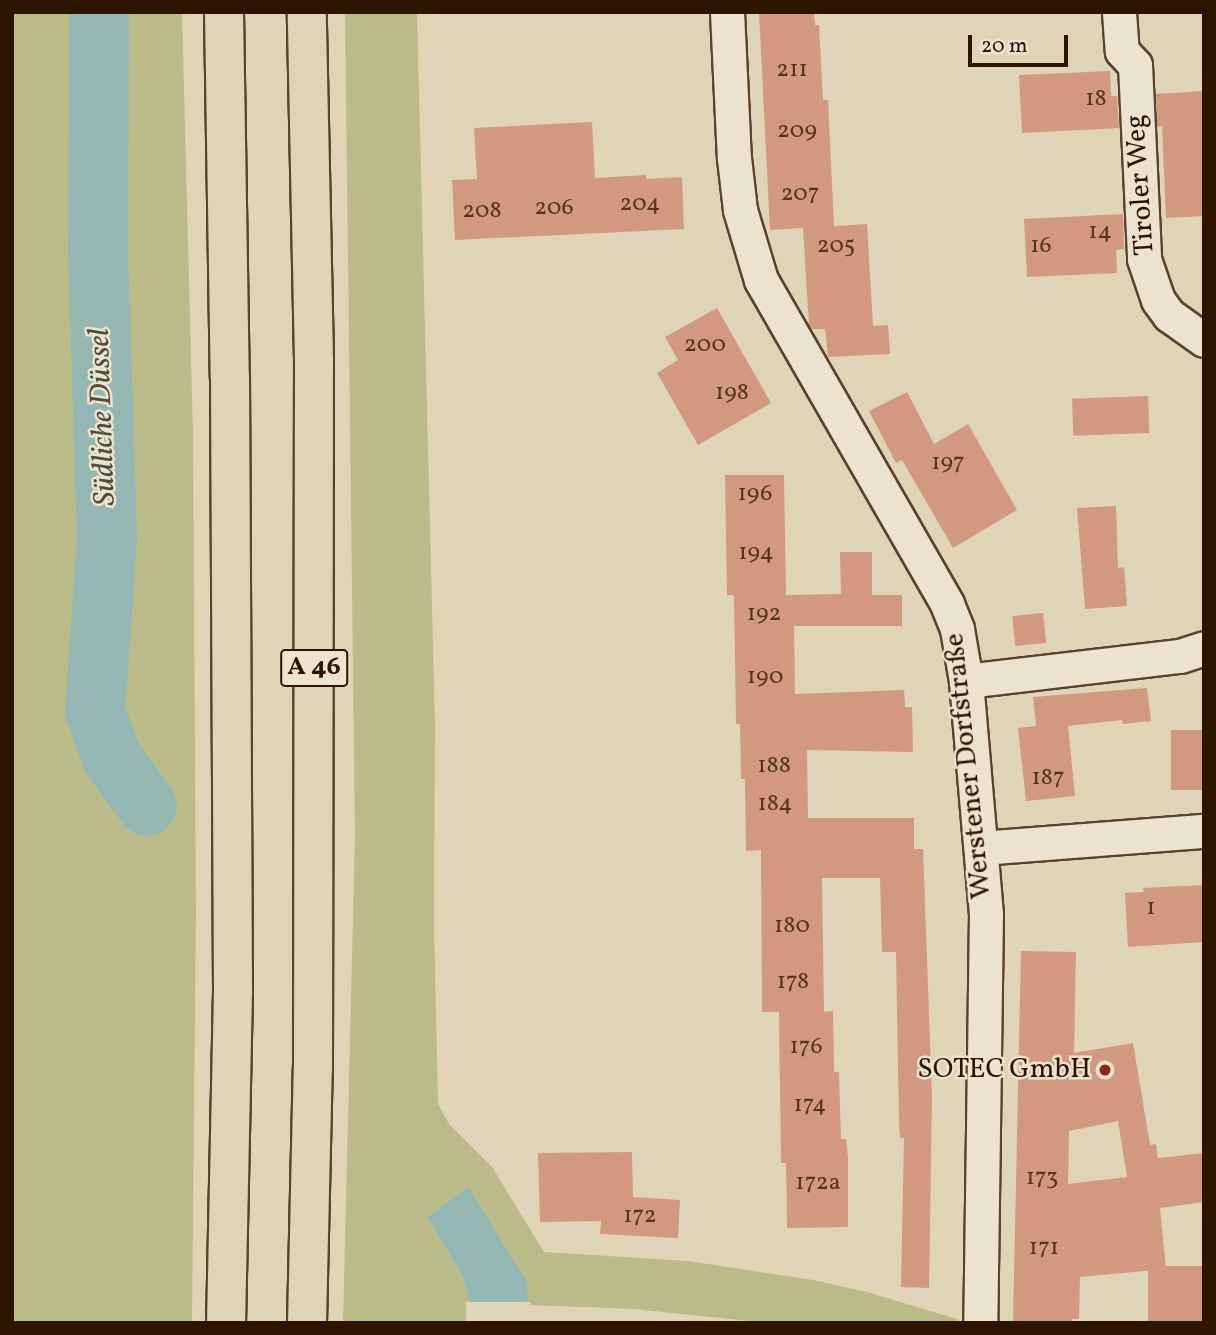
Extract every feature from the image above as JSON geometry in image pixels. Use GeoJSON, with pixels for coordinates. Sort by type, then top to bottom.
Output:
{"type":"FeatureCollection","features":[{"type":"Feature","properties":{"kind":"highway"},"geometry":{"type":"LineString","coordinates":[[224,12],[230,391],[233,977],[226,1323]]}},
{"type":"Feature","properties":{"kind":"highway","name":"A 46"},"geometry":{"type":"LineString","coordinates":[[307,12],[314,416],[313,1068],[307,1323]]}},
{"type":"Feature","properties":{"kind":"street","name":"Werstener Dorfstraße"},"geometry":{"type":"LineString","coordinates":[[727,12],[734,158],[743,229],[761,279],[947,604],[957,629],[966,681],[981,848],[987,963],[980,1323]]}},
{"type":"Feature","properties":{"kind":"street","name":"Tiroler Weg"},"geometry":{"type":"LineString","coordinates":[[1119,12],[1122,51],[1135,65],[1144,259],[1158,300],[1170,314],[1204,340]]}},
{"type":"Feature","properties":{"kind":"street"},"geometry":{"type":"LineString","coordinates":[[966,681],[1180,656],[1204,648]]}},
{"type":"Feature","properties":{"kind":"street"},"geometry":{"type":"LineString","coordinates":[[981,848],[1204,831]]}},
{"type":"Feature","properties":{"kind":"green space"},"geometry":{"type":"Polygon","coordinates":[[[12,12],[92,12],[95,553],[84,696],[87,727],[141,819],[152,808],[110,729],[106,12],[182,12],[193,434],[196,911],[192,1323],[12,1323],[12,12]]]}},
{"type":"Feature","properties":{"kind":"green space"},"geometry":{"type":"Polygon","coordinates":[[[345,12],[417,12],[435,725],[434,923],[438,1104],[449,1124],[492,1167],[544,1252],[688,1261],[813,1280],[867,1292],[957,1319],[957,1323],[770,1323],[634,1309],[528,1305],[468,1187],[427,1217],[463,1277],[475,1323],[343,1323],[355,836],[345,12]]]}},
{"type":"Feature","properties":{"kind":"water"},"geometry":{"type":"Polygon","coordinates":[[[468,1187],[527,1282],[528,1305],[475,1323],[463,1277],[427,1217],[468,1187]]]}},
{"type":"Feature","properties":{"kind":"pier"},"geometry":{"type":"Polygon","coordinates":[[[466,1302],[531,1302],[531,1323],[466,1323],[466,1302]]]}},
{"type":"Feature","properties":{"kind":"building"},"geometry":{"type":"Polygon","coordinates":[[[759,12],[814,12],[815,25],[819,25],[823,100],[828,100],[834,226],[867,224],[873,326],[888,325],[890,354],[828,357],[825,329],[812,329],[809,325],[803,228],[770,230],[759,12]]]}},
{"type":"Feature","properties":{"kind":"building"},"geometry":{"type":"Polygon","coordinates":[[[1110,71],[1111,96],[1117,96],[1119,128],[1022,133],[1019,75],[1110,71]]]}},
{"type":"Feature","properties":{"kind":"building"},"geometry":{"type":"Polygon","coordinates":[[[1204,91],[1204,216],[1166,218],[1162,126],[1157,127],[1156,94],[1204,91]]]}},
{"type":"Feature","properties":{"kind":"building"},"geometry":{"type":"Polygon","coordinates":[[[592,122],[595,178],[646,175],[646,179],[682,177],[684,229],[455,240],[452,180],[477,179],[474,128],[592,122]]]}},
{"type":"Feature","properties":{"kind":"building"},"geometry":{"type":"Polygon","coordinates":[[[1123,214],[1124,249],[1116,250],[1117,273],[1027,277],[1024,219],[1123,214]]]}},
{"type":"Feature","properties":{"kind":"building"},"geometry":{"type":"Polygon","coordinates":[[[717,308],[771,403],[698,445],[657,373],[678,360],[665,337],[717,308]]]}},
{"type":"Feature","properties":{"kind":"building"},"geometry":{"type":"Polygon","coordinates":[[[907,392],[934,444],[968,424],[1017,510],[953,548],[902,460],[896,463],[869,411],[907,392]]]}},
{"type":"Feature","properties":{"kind":"building"},"geometry":{"type":"Polygon","coordinates":[[[1148,396],[1149,433],[1073,436],[1072,399],[1148,396]]]}},
{"type":"Feature","properties":{"kind":"building"},"geometry":{"type":"Polygon","coordinates":[[[725,475],[784,475],[786,595],[841,594],[840,552],[872,552],[872,595],[902,595],[902,626],[794,626],[795,694],[904,690],[905,707],[912,707],[913,752],[807,750],[808,818],[914,818],[914,849],[923,849],[932,1096],[929,1288],[901,1287],[904,1138],[900,1138],[899,1123],[896,952],[882,952],[880,878],[822,878],[824,1012],[833,1011],[834,1072],[839,1072],[841,1139],[846,1139],[848,1157],[848,1227],[787,1228],[786,1163],[781,1163],[779,1012],[762,1012],[761,850],[746,851],[745,779],[741,779],[740,724],[736,724],[734,595],[727,595],[725,475]]]}},
{"type":"Feature","properties":{"kind":"building"},"geometry":{"type":"Polygon","coordinates":[[[1116,506],[1118,568],[1124,567],[1127,606],[1085,609],[1077,508],[1116,506]]]}},
{"type":"Feature","properties":{"kind":"building"},"geometry":{"type":"Polygon","coordinates":[[[1043,613],[1046,643],[1015,646],[1012,616],[1043,613]]]}},
{"type":"Feature","properties":{"kind":"building"},"geometry":{"type":"Polygon","coordinates":[[[1147,688],[1151,721],[1123,724],[1122,720],[1068,726],[1075,796],[1026,801],[1018,728],[1036,726],[1033,697],[1147,688]]]}},
{"type":"Feature","properties":{"kind":"building"},"geometry":{"type":"Polygon","coordinates":[[[1171,730],[1204,730],[1204,790],[1171,790],[1171,730]]]}},
{"type":"Feature","properties":{"kind":"building"},"geometry":{"type":"Polygon","coordinates":[[[1204,885],[1204,942],[1128,947],[1125,893],[1144,892],[1143,888],[1204,885]]]}},
{"type":"Feature","properties":{"kind":"building"},"geometry":{"type":"Polygon","coordinates":[[[1021,951],[1076,952],[1074,1053],[1133,1043],[1150,1145],[1156,1144],[1158,1158],[1204,1153],[1204,1202],[1160,1208],[1166,1269],[1080,1277],[1079,1319],[1072,1319],[1072,1323],[1013,1323],[1021,951]],[[1118,1121],[1069,1131],[1068,1184],[1127,1177],[1118,1121]]]}},
{"type":"Feature","properties":{"kind":"building"},"geometry":{"type":"Polygon","coordinates":[[[632,1152],[633,1197],[680,1200],[678,1238],[600,1234],[601,1221],[540,1222],[538,1153],[632,1152]]]}},
{"type":"Feature","properties":{"kind":"building"},"geometry":{"type":"Polygon","coordinates":[[[1148,1266],[1204,1266],[1204,1323],[1148,1323],[1148,1266]]]}},
{"type":"Feature","properties":{"kind":"waterway","name":"Südliche Düssel"},"geometry":{"type":"LineString","coordinates":[[99,12],[98,251],[107,540],[95,711],[112,758],[147,806]]}},
{"type":"Feature","properties":{"kind":"place","name":"SOTEC GmbH"},"geometry":{"type":"Point","coordinates":[1105,1070]}}]}
